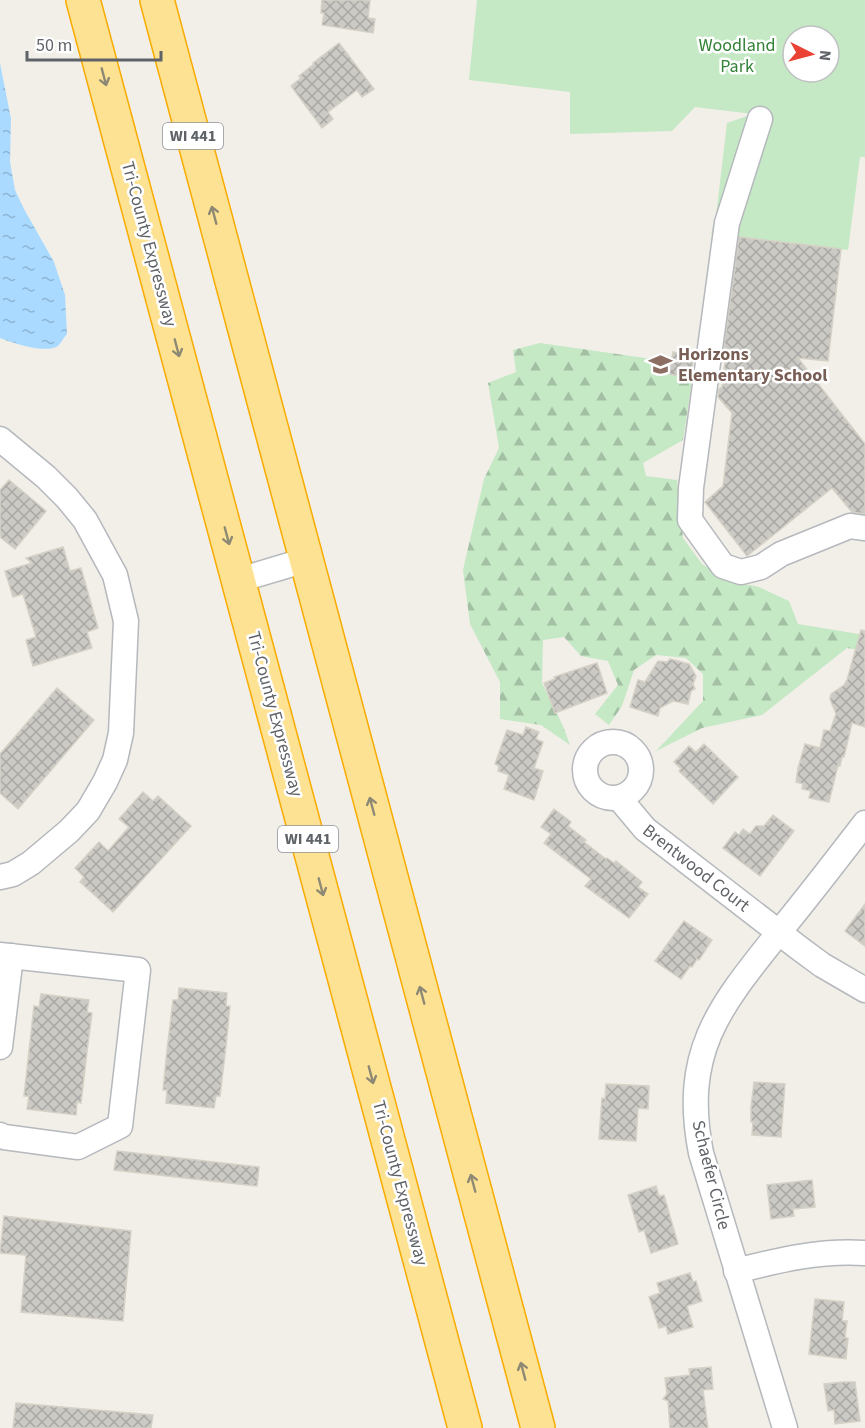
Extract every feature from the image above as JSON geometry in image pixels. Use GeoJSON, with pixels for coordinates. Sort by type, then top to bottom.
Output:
{"type":"FeatureCollection","features":[{"type":"Feature","properties":{"kind":"highway","name":"Tri-County Expressway"},"geometry":{"type":"LineString","coordinates":[[83,0],[465,1428]]}},
{"type":"Feature","properties":{"kind":"highway","name":"WI 441"},"geometry":{"type":"LineString","coordinates":[[157,0],[538,1428]]}},
{"type":"Feature","properties":{"kind":"street"},"geometry":{"type":"LineString","coordinates":[[760,119],[727,223],[691,488],[690,520],[723,566],[741,572],[761,567],[781,554],[850,526],[865,528]]}},
{"type":"Feature","properties":{"kind":"street"},"geometry":{"type":"LineString","coordinates":[[0,439],[46,477],[68,498],[85,520],[115,574],[126,621],[121,733],[115,760],[105,782],[88,811],[69,831],[31,863],[13,874],[0,877]]}},
{"type":"Feature","properties":{"kind":"street"},"geometry":{"type":"LineString","coordinates":[[239,580],[306,560]]}},
{"type":"Feature","properties":{"kind":"street","name":"Brentwood Court"},"geometry":{"type":"LineString","coordinates":[[619,798],[645,829],[822,965],[865,990]]}},
{"type":"Feature","properties":{"kind":"street","name":"Schaefer Circle"},"geometry":{"type":"LineString","coordinates":[[785,1428],[701,1153],[694,1112],[695,1091],[704,1049],[722,1008],[749,969],[865,823]]}},
{"type":"Feature","properties":{"kind":"street"},"geometry":{"type":"LineString","coordinates":[[0,1047],[6,956],[138,970],[120,1126],[78,1147],[0,1135]]}},
{"type":"Feature","properties":{"kind":"street"},"geometry":{"type":"LineString","coordinates":[[736,1271],[788,1258],[828,1253],[865,1253]]}},
{"type":"Feature","properties":{"kind":"green space","name":"Woodland Park"},"geometry":{"type":"Polygon","coordinates":[[[477,0],[865,0],[865,157],[860,157],[848,250],[711,234],[716,216],[727,123],[753,114],[695,107],[672,131],[570,134],[570,92],[469,80],[477,0]]]}},
{"type":"Feature","properties":{"kind":"green space"},"geometry":{"type":"Polygon","coordinates":[[[540,343],[666,361],[671,374],[692,381],[683,440],[643,463],[646,476],[677,480],[683,538],[702,564],[727,580],[759,587],[789,601],[798,624],[865,635],[865,651],[847,648],[762,715],[702,728],[656,751],[703,701],[703,674],[686,658],[656,655],[634,670],[622,706],[609,725],[595,714],[618,685],[608,661],[581,656],[564,637],[543,640],[542,683],[570,745],[541,725],[500,719],[500,682],[470,624],[463,570],[484,479],[499,448],[488,383],[516,372],[513,350],[540,343]]]}},
{"type":"Feature","properties":{"kind":"water"},"geometry":{"type":"Polygon","coordinates":[[[0,63],[11,119],[10,162],[15,190],[54,262],[65,295],[67,334],[58,346],[52,348],[29,347],[0,338],[0,63]]]}},
{"type":"Feature","properties":{"kind":"building"},"geometry":{"type":"Polygon","coordinates":[[[322,0],[370,0],[368,18],[375,19],[373,33],[322,25],[324,13],[321,13],[322,0]]]}},
{"type":"Feature","properties":{"kind":"building"},"geometry":{"type":"Polygon","coordinates":[[[339,43],[374,89],[362,97],[357,90],[328,112],[333,119],[322,128],[291,86],[313,63],[339,43]]]}},
{"type":"Feature","properties":{"kind":"building"},"geometry":{"type":"Polygon","coordinates":[[[739,237],[841,249],[828,361],[798,358],[865,444],[865,514],[852,512],[832,488],[747,556],[705,502],[723,486],[732,413],[718,397],[719,389],[722,387],[726,355],[723,355],[739,237]]]}},
{"type":"Feature","properties":{"kind":"building"},"geometry":{"type":"Polygon","coordinates":[[[673,352],[694,356],[690,378],[669,374],[673,352]]]}},
{"type":"Feature","properties":{"kind":"building"},"geometry":{"type":"Polygon","coordinates":[[[9,480],[46,511],[15,549],[0,537],[0,490],[9,480]]]}},
{"type":"Feature","properties":{"kind":"building"},"geometry":{"type":"Polygon","coordinates":[[[63,547],[70,571],[81,568],[98,628],[87,632],[92,648],[33,666],[26,640],[36,637],[23,594],[13,597],[5,571],[32,563],[26,558],[63,547]]]}},
{"type":"Feature","properties":{"kind":"building"},"geometry":{"type":"Polygon","coordinates":[[[861,630],[865,631],[865,727],[852,723],[844,757],[842,757],[840,766],[838,765],[829,802],[809,798],[811,791],[802,789],[803,784],[796,782],[805,744],[820,748],[824,730],[830,731],[836,714],[830,699],[831,694],[847,680],[861,630]]]}},
{"type":"Feature","properties":{"kind":"building"},"geometry":{"type":"Polygon","coordinates":[[[670,659],[689,664],[696,676],[693,684],[695,689],[691,691],[688,704],[673,701],[660,708],[658,716],[630,707],[638,680],[645,682],[658,661],[667,662],[670,659]]]}},
{"type":"Feature","properties":{"kind":"building"},"geometry":{"type":"Polygon","coordinates":[[[597,663],[607,693],[555,713],[544,683],[555,679],[554,677],[597,663]]]}},
{"type":"Feature","properties":{"kind":"building"},"geometry":{"type":"Polygon","coordinates":[[[57,688],[94,720],[18,809],[0,793],[0,754],[57,688]]]}},
{"type":"Feature","properties":{"kind":"building"},"geometry":{"type":"Polygon","coordinates":[[[526,727],[539,732],[536,739],[543,742],[534,768],[543,771],[534,800],[504,789],[509,775],[498,771],[499,766],[495,764],[507,730],[523,735],[526,727]]]}},
{"type":"Feature","properties":{"kind":"building"},"geometry":{"type":"Polygon","coordinates":[[[704,744],[738,777],[713,804],[679,771],[681,769],[674,762],[689,746],[696,752],[704,744]]]}},
{"type":"Feature","properties":{"kind":"building"},"geometry":{"type":"Polygon","coordinates":[[[143,792],[153,801],[158,796],[191,826],[113,912],[80,882],[84,877],[75,868],[99,842],[108,851],[129,827],[119,819],[143,792]]]}},
{"type":"Feature","properties":{"kind":"building"},"geometry":{"type":"Polygon","coordinates":[[[554,809],[571,822],[568,826],[586,840],[584,842],[606,859],[614,863],[616,861],[642,882],[638,887],[648,894],[629,918],[585,886],[591,879],[544,843],[551,834],[541,827],[554,809]]]}},
{"type":"Feature","properties":{"kind":"building"},"geometry":{"type":"Polygon","coordinates":[[[773,815],[794,831],[760,876],[723,848],[735,832],[739,835],[743,829],[750,834],[756,826],[764,826],[773,815]]]}},
{"type":"Feature","properties":{"kind":"building"},"geometry":{"type":"Polygon","coordinates":[[[865,904],[865,946],[845,931],[865,904]]]}},
{"type":"Feature","properties":{"kind":"building"},"geometry":{"type":"Polygon","coordinates":[[[684,921],[712,940],[699,960],[697,959],[692,967],[690,966],[681,979],[655,961],[684,921]]]}},
{"type":"Feature","properties":{"kind":"building"},"geometry":{"type":"Polygon","coordinates":[[[179,988],[227,993],[226,1006],[230,1006],[226,1046],[220,1096],[216,1096],[214,1108],[166,1103],[167,1090],[163,1090],[167,1050],[173,1000],[178,1000],[179,988]]]}},
{"type":"Feature","properties":{"kind":"building"},"geometry":{"type":"Polygon","coordinates":[[[41,994],[89,1000],[87,1012],[92,1013],[81,1103],[77,1102],[76,1115],[27,1109],[29,1096],[24,1096],[34,1006],[39,1007],[41,994]]]}},
{"type":"Feature","properties":{"kind":"building"},"geometry":{"type":"Polygon","coordinates":[[[754,1082],[785,1084],[781,1137],[752,1135],[751,1107],[754,1082]]]}},
{"type":"Feature","properties":{"kind":"building"},"geometry":{"type":"Polygon","coordinates":[[[606,1084],[649,1086],[648,1109],[638,1108],[636,1141],[599,1139],[602,1098],[605,1099],[606,1084]]]}},
{"type":"Feature","properties":{"kind":"building"},"geometry":{"type":"Polygon","coordinates":[[[117,1151],[259,1167],[257,1186],[114,1170],[117,1151]]]}},
{"type":"Feature","properties":{"kind":"building"},"geometry":{"type":"Polygon","coordinates":[[[812,1180],[815,1207],[793,1209],[794,1216],[771,1219],[767,1185],[812,1180]]]}},
{"type":"Feature","properties":{"kind":"building"},"geometry":{"type":"Polygon","coordinates":[[[656,1186],[659,1196],[664,1195],[678,1244],[651,1253],[644,1230],[639,1232],[628,1195],[656,1186]]]}},
{"type":"Feature","properties":{"kind":"building"},"geometry":{"type":"Polygon","coordinates":[[[4,1216],[131,1231],[123,1321],[21,1312],[26,1255],[0,1253],[4,1216]]]}},
{"type":"Feature","properties":{"kind":"building"},"geometry":{"type":"Polygon","coordinates":[[[690,1273],[693,1282],[696,1281],[702,1301],[687,1306],[693,1327],[668,1334],[666,1326],[659,1328],[649,1297],[660,1293],[657,1283],[690,1273]]]}},
{"type":"Feature","properties":{"kind":"building"},"geometry":{"type":"Polygon","coordinates":[[[815,1299],[844,1302],[842,1321],[847,1321],[845,1338],[848,1338],[846,1359],[809,1354],[815,1299]]]}},
{"type":"Feature","properties":{"kind":"building"},"geometry":{"type":"Polygon","coordinates":[[[711,1367],[713,1389],[703,1390],[708,1428],[670,1428],[668,1401],[663,1399],[667,1394],[665,1378],[690,1375],[689,1369],[711,1367]]]}},
{"type":"Feature","properties":{"kind":"building"},"geometry":{"type":"Polygon","coordinates":[[[855,1382],[860,1421],[835,1424],[834,1410],[828,1411],[824,1384],[855,1382]]]}},
{"type":"Feature","properties":{"kind":"building"},"geometry":{"type":"Polygon","coordinates":[[[16,1403],[153,1415],[151,1428],[13,1428],[16,1403]]]}},
{"type":"Feature","properties":{"kind":"place","name":"Horizons Elementary School"},"geometry":{"type":"Point","coordinates":[660,364]}}]}
